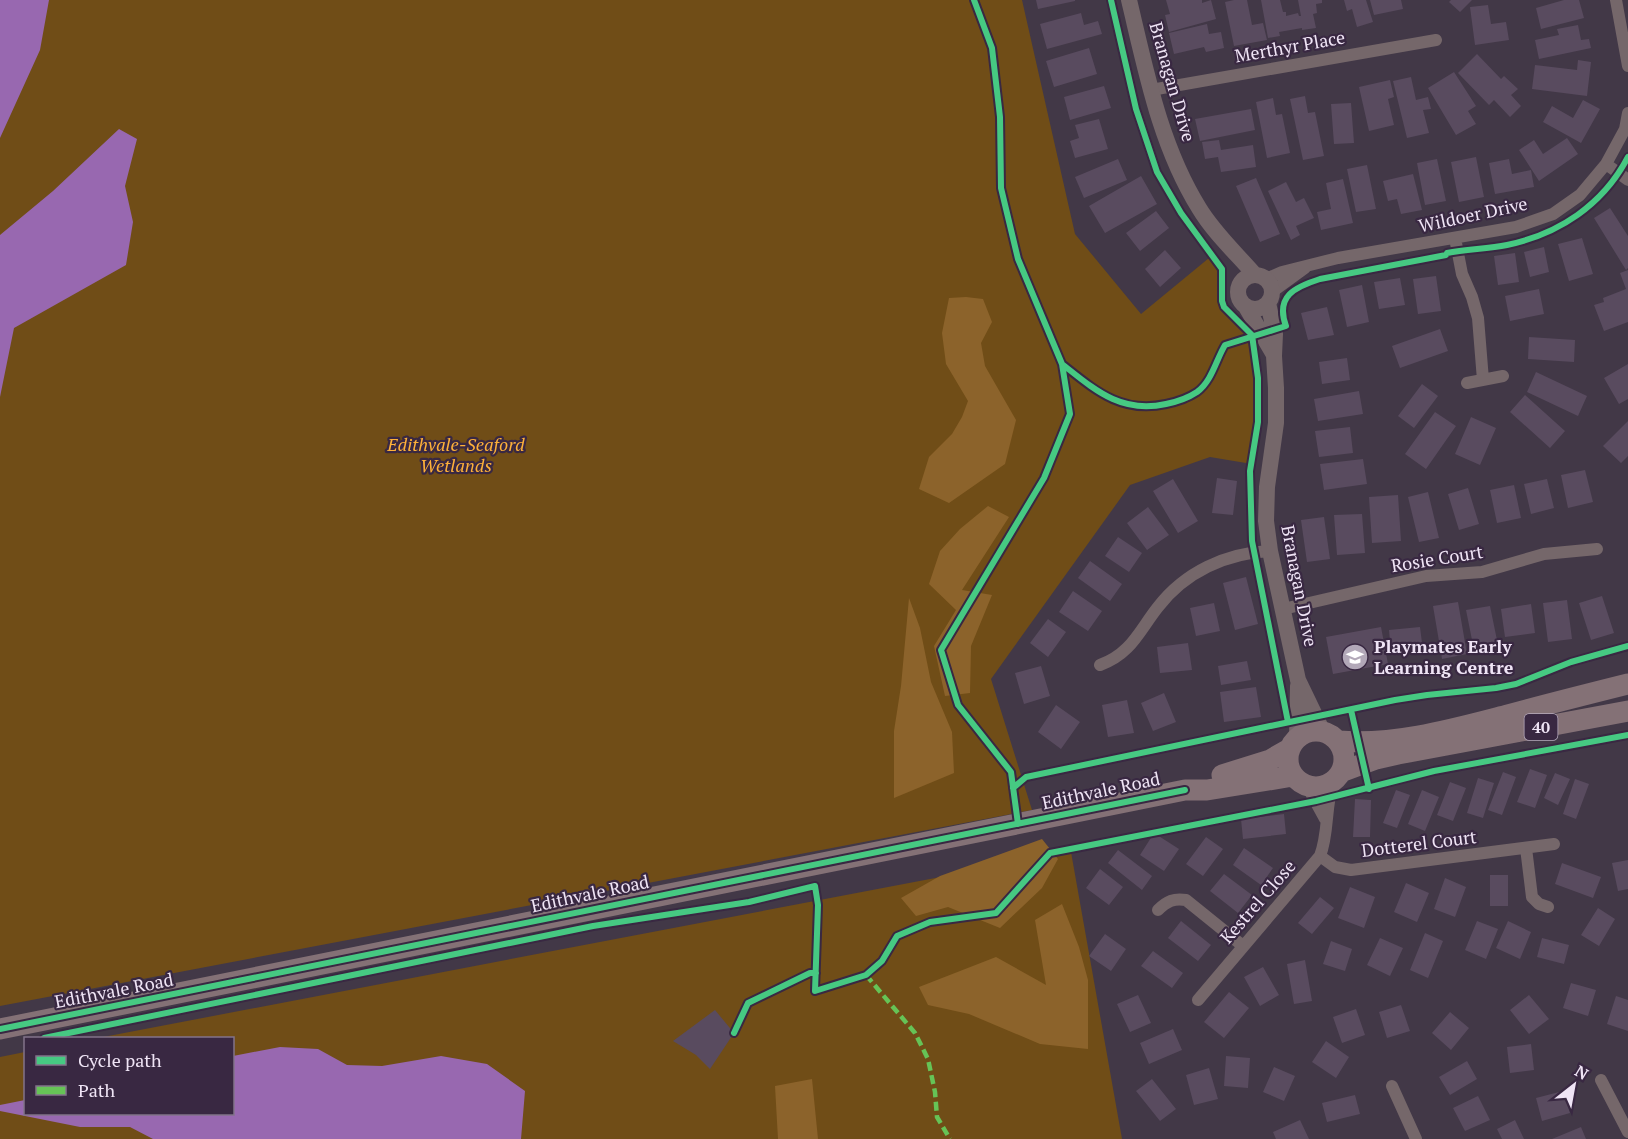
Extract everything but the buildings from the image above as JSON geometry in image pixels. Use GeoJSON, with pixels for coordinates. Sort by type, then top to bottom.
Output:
{"type":"FeatureCollection","features":[{"type":"Feature","properties":{"kind":"highway","name":"40"},"geometry":{"type":"LineString","coordinates":[[1293,744],[1305,733],[1314,731],[1369,742],[1412,737],[1476,724],[1628,684]]}},
{"type":"Feature","properties":{"kind":"highway","name":"40"},"geometry":{"type":"LineString","coordinates":[[1300,781],[1325,786],[1363,764],[1398,754],[1628,711]]}},
{"type":"Feature","properties":{"kind":"highway"},"geometry":{"type":"LineString","coordinates":[[1330,736],[1344,756],[1337,778]]}},
{"type":"Feature","properties":{"kind":"highway"},"geometry":{"type":"LineString","coordinates":[[1293,744],[1288,763],[1300,781]]}},
{"type":"Feature","properties":{"kind":"highway","name":"Edithvale Road"},"geometry":{"type":"LineString","coordinates":[[1185,790],[1207,779],[1270,760],[1293,744]]}},
{"type":"Feature","properties":{"kind":"highway","name":"Edithvale Road"},"geometry":{"type":"LineString","coordinates":[[0,1029],[1185,790],[1300,781]]}},
{"type":"Feature","properties":{"kind":"street","name":"Branagan Drive"},"geometry":{"type":"LineString","coordinates":[[1129,0],[1162,130],[1181,177],[1218,235],[1261,286],[1275,334],[1276,423],[1267,487],[1266,521],[1270,551],[1298,680],[1310,709],[1330,736]]}},
{"type":"Feature","properties":{"kind":"street"},"geometry":{"type":"LineString","coordinates":[[1616,0],[1628,66]]}},
{"type":"Feature","properties":{"kind":"street","name":"Merthyr Place"},"geometry":{"type":"LineString","coordinates":[[1151,90],[1436,40]]}},
{"type":"Feature","properties":{"kind":"street","name":"Wildoer Drive"},"geometry":{"type":"LineString","coordinates":[[1261,286],[1282,272],[1338,258],[1516,227],[1553,214],[1580,195],[1606,164],[1625,129],[1628,113]]}},
{"type":"Feature","properties":{"kind":"street"},"geometry":{"type":"LineString","coordinates":[[1606,164],[1628,180]]}},
{"type":"Feature","properties":{"kind":"street"},"geometry":{"type":"LineString","coordinates":[[1455,238],[1462,274],[1476,306],[1483,380]]}},
{"type":"Feature","properties":{"kind":"street","name":"Branagan Drive"},"geometry":{"type":"LineString","coordinates":[[1261,286],[1239,283],[1237,294],[1274,356]]}},
{"type":"Feature","properties":{"kind":"street"},"geometry":{"type":"LineString","coordinates":[[1246,307],[1258,309],[1261,286]]}},
{"type":"Feature","properties":{"kind":"street"},"geometry":{"type":"LineString","coordinates":[[1467,383],[1503,376]]}},
{"type":"Feature","properties":{"kind":"street","name":"Rosie Court"},"geometry":{"type":"LineString","coordinates":[[1283,609],[1426,576],[1482,572],[1544,554],[1597,549]]}},
{"type":"Feature","properties":{"kind":"street"},"geometry":{"type":"LineString","coordinates":[[1100,665],[1112,661],[1128,649],[1158,607],[1186,579],[1200,570],[1233,556],[1270,551]]}},
{"type":"Feature","properties":{"kind":"street","name":"Branagan Drive"},"geometry":{"type":"LineString","coordinates":[[1293,744],[1298,680]]}},
{"type":"Feature","properties":{"kind":"street","name":"Kestrel Close"},"geometry":{"type":"LineString","coordinates":[[1198,1000],[1320,856],[1326,832],[1328,798],[1337,778]]}},
{"type":"Feature","properties":{"kind":"street"},"geometry":{"type":"LineString","coordinates":[[1300,781],[1325,819]]}},
{"type":"Feature","properties":{"kind":"street","name":"Dotterel Court"},"geometry":{"type":"LineString","coordinates":[[1320,856],[1335,867],[1351,870],[1554,844]]}},
{"type":"Feature","properties":{"kind":"street"},"geometry":{"type":"LineString","coordinates":[[1526,848],[1532,897],[1539,904],[1548,908]]}},
{"type":"Feature","properties":{"kind":"street"},"geometry":{"type":"LineString","coordinates":[[1158,910],[1165,903],[1175,899],[1186,900],[1243,946]]}},
{"type":"Feature","properties":{"kind":"street"},"geometry":{"type":"LineString","coordinates":[[1601,1080],[1628,1132]]}},
{"type":"Feature","properties":{"kind":"street"},"geometry":{"type":"LineString","coordinates":[[1392,1086],[1416,1139]]}},
{"type":"Feature","properties":{"kind":"green space","name":"Edithvale-Seaford Wetlands"},"geometry":{"type":"Polygon","coordinates":[[[0,0],[1022,0],[1075,234],[1141,314],[1209,258],[1220,269],[1223,285],[1221,306],[1254,338],[1260,420],[1252,464],[1210,457],[1130,485],[991,679],[1032,810],[0,1006],[0,0]]]}},
{"type":"Feature","properties":{"kind":"green space"},"geometry":{"type":"Polygon","coordinates":[[[1071,852],[1122,1139],[0,1139],[0,1057],[24,1052],[24,1115],[234,1115],[234,1037],[103,1037],[1071,852]]]}},
{"type":"Feature","properties":{"kind":"shaded area"},"geometry":{"type":"Polygon","coordinates":[[[0,0],[49,0],[40,50],[0,138],[0,0]]]}},
{"type":"Feature","properties":{"kind":"shaded area"},"geometry":{"type":"Polygon","coordinates":[[[119,129],[137,139],[125,186],[133,222],[126,265],[14,328],[0,397],[0,235],[53,191],[119,129]]]}},
{"type":"Feature","properties":{"kind":"shaded area"},"geometry":{"type":"Polygon","coordinates":[[[949,298],[983,299],[992,322],[981,343],[985,366],[1016,420],[1005,464],[949,503],[919,489],[929,457],[952,434],[968,401],[946,364],[942,333],[949,298]]]}},
{"type":"Feature","properties":{"kind":"shaded area"},"geometry":{"type":"Polygon","coordinates":[[[988,506],[1009,517],[962,590],[992,595],[971,646],[970,693],[945,696],[934,646],[956,610],[929,584],[940,551],[960,529],[988,506]]]}},
{"type":"Feature","properties":{"kind":"shaded area"},"geometry":{"type":"Polygon","coordinates":[[[909,598],[920,628],[931,682],[952,732],[954,773],[894,798],[894,731],[901,686],[909,598]]]}},
{"type":"Feature","properties":{"kind":"shaded area"},"geometry":{"type":"Polygon","coordinates":[[[1042,839],[1058,859],[1042,888],[1000,928],[948,907],[916,916],[901,898],[940,876],[1042,839]]]}},
{"type":"Feature","properties":{"kind":"shaded area"},"geometry":{"type":"Polygon","coordinates":[[[1062,904],[1079,947],[1088,980],[1088,1049],[1040,1044],[969,1014],[928,1005],[919,987],[996,957],[1046,985],[1035,920],[1062,904]]]}},
{"type":"Feature","properties":{"kind":"shaded area"},"geometry":{"type":"Polygon","coordinates":[[[280,1047],[318,1049],[347,1065],[382,1066],[441,1056],[487,1064],[525,1091],[521,1139],[153,1139],[130,1127],[80,1127],[0,1111],[0,1105],[24,1100],[24,1115],[234,1115],[234,1056],[280,1047]]]}},
{"type":"Feature","properties":{"kind":"shaded area"},"geometry":{"type":"Polygon","coordinates":[[[812,1079],[818,1139],[778,1139],[775,1086],[812,1079]]]}},
{"type":"Feature","properties":{"kind":"marked path"},"geometry":{"type":"LineString","coordinates":[[866,975],[915,1033],[928,1059],[935,1092],[937,1117],[950,1139]]}},
{"type":"Feature","properties":{"kind":"cycle path"},"geometry":{"type":"LineString","coordinates":[[974,0],[992,48],[1000,117],[1001,188],[1018,259],[1062,364],[1070,414],[1044,478],[941,650],[958,705],[1011,772],[1018,824]]}},
{"type":"Feature","properties":{"kind":"cycle path"},"geometry":{"type":"LineString","coordinates":[[1111,0],[1136,109],[1157,172],[1181,213],[1222,269],[1224,307],[1252,335],[1258,378],[1258,422],[1250,471],[1252,541],[1288,722]]}},
{"type":"Feature","properties":{"kind":"cycle path"},"geometry":{"type":"LineString","coordinates":[[1062,364],[1098,391],[1122,403],[1150,406],[1182,400],[1197,392],[1206,382],[1225,345],[1286,326],[1283,307],[1285,300],[1295,289],[1320,279],[1447,253],[1507,245],[1544,233],[1562,225],[1592,203],[1618,174],[1628,157]]}},
{"type":"Feature","properties":{"kind":"cycle path"},"geometry":{"type":"LineString","coordinates":[[1013,788],[1026,777],[1395,700],[1516,684],[1571,662],[1628,646]]}},
{"type":"Feature","properties":{"kind":"cycle path"},"geometry":{"type":"LineString","coordinates":[[1351,710],[1369,789]]}},
{"type":"Feature","properties":{"kind":"cycle path"},"geometry":{"type":"LineString","coordinates":[[49,1037],[593,926],[749,902],[815,886],[818,905],[815,991],[866,975],[882,961],[897,936],[930,922],[996,913],[1050,853],[1316,801],[1434,771],[1628,735]]}},
{"type":"Feature","properties":{"kind":"cycle path"},"geometry":{"type":"LineString","coordinates":[[0,1029],[1185,790]]}},
{"type":"Feature","properties":{"kind":"cycle path"},"geometry":{"type":"LineString","coordinates":[[734,1033],[748,1003],[810,973],[816,973]]}},
{"type":"Feature","properties":{"kind":"place","name":"Playmates Early Learning Centre"},"geometry":{"type":"Point","coordinates":[1355,657]}}]}
